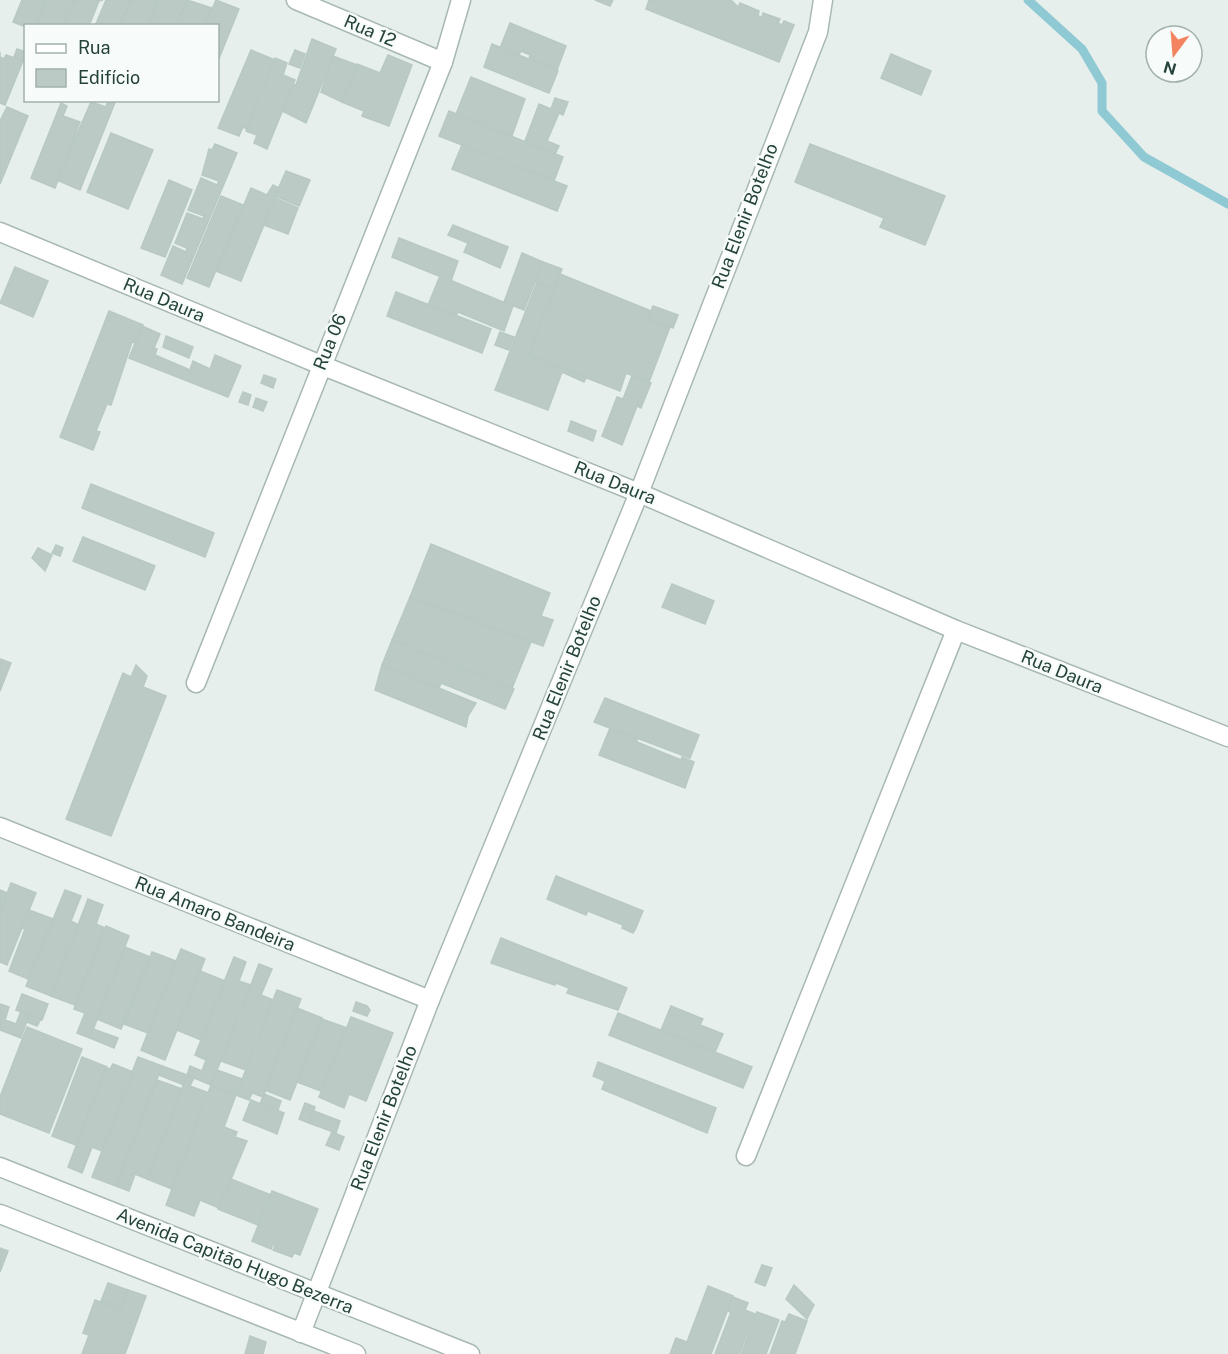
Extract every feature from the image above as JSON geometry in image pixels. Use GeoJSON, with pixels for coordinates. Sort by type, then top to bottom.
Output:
{"type":"FeatureCollection","features":[{"type":"Feature","properties":{"kind":"street","name":"Rua 12"},"geometry":{"type":"LineString","coordinates":[[296,0],[443,62]]}},
{"type":"Feature","properties":{"kind":"street","name":"Rua 06"},"geometry":{"type":"LineString","coordinates":[[196,683],[443,62],[461,0]]}},
{"type":"Feature","properties":{"kind":"street","name":"Rua Elenir Botelho"},"geometry":{"type":"LineString","coordinates":[[301,1333],[430,1000],[639,493],[818,32],[823,0]]}},
{"type":"Feature","properties":{"kind":"street","name":"Rua Daura"},"geometry":{"type":"LineString","coordinates":[[0,232],[639,493],[956,630],[1228,737]]}},
{"type":"Feature","properties":{"kind":"street"},"geometry":{"type":"LineString","coordinates":[[746,1156],[956,630]]}},
{"type":"Feature","properties":{"kind":"street","name":"Rua Amaro Bandeira"},"geometry":{"type":"LineString","coordinates":[[0,827],[430,1000]]}},
{"type":"Feature","properties":{"kind":"street","name":"Avenida Capitão Hugo Bezerra"},"geometry":{"type":"LineString","coordinates":[[0,1167],[316,1295],[470,1354]]}},
{"type":"Feature","properties":{"kind":"street"},"geometry":{"type":"LineString","coordinates":[[0,1214],[356,1354]]}},
{"type":"Feature","properties":{"kind":"building"},"geometry":{"type":"Polygon","coordinates":[[[22,0],[47,0],[37,24],[24,24],[24,26],[13,22],[22,0]]]}},
{"type":"Feature","properties":{"kind":"building"},"geometry":{"type":"Polygon","coordinates":[[[47,0],[74,0],[65,24],[37,24],[47,0]]]}},
{"type":"Feature","properties":{"kind":"building"},"geometry":{"type":"Polygon","coordinates":[[[74,0],[103,0],[99,1],[90,24],[65,24],[74,0]]]}},
{"type":"Feature","properties":{"kind":"building"},"geometry":{"type":"Polygon","coordinates":[[[106,0],[130,0],[121,24],[96,24],[106,0]]]}},
{"type":"Feature","properties":{"kind":"building"},"geometry":{"type":"Polygon","coordinates":[[[131,0],[159,0],[150,24],[121,24],[131,0]]]}},
{"type":"Feature","properties":{"kind":"building"},"geometry":{"type":"Polygon","coordinates":[[[159,0],[187,0],[177,24],[150,24],[159,0]]]}},
{"type":"Feature","properties":{"kind":"building"},"geometry":{"type":"Polygon","coordinates":[[[187,0],[212,8],[206,24],[177,24],[187,0]]]}},
{"type":"Feature","properties":{"kind":"building"},"geometry":{"type":"Polygon","coordinates":[[[216,0],[239,9],[219,59],[219,24],[206,24],[216,0]]]}},
{"type":"Feature","properties":{"kind":"building"},"geometry":{"type":"Polygon","coordinates":[[[595,0],[613,0],[610,6],[595,0]]]}},
{"type":"Feature","properties":{"kind":"building"},"geometry":{"type":"Polygon","coordinates":[[[649,0],[731,0],[738,7],[740,3],[759,11],[758,16],[762,17],[763,13],[780,19],[778,23],[782,25],[784,21],[794,25],[779,62],[646,9],[649,0]]]}},
{"type":"Feature","properties":{"kind":"building"},"geometry":{"type":"Polygon","coordinates":[[[510,23],[566,46],[557,70],[529,59],[530,55],[521,51],[519,55],[500,48],[510,23]]]}},
{"type":"Feature","properties":{"kind":"building"},"geometry":{"type":"Polygon","coordinates":[[[312,39],[336,49],[306,123],[282,111],[293,84],[296,85],[312,39]]]}},
{"type":"Feature","properties":{"kind":"building"},"geometry":{"type":"Polygon","coordinates":[[[492,44],[558,71],[549,93],[484,67],[492,44]]]}},
{"type":"Feature","properties":{"kind":"building"},"geometry":{"type":"Polygon","coordinates":[[[17,49],[24,51],[23,61],[14,57],[17,49]]]}},
{"type":"Feature","properties":{"kind":"building"},"geometry":{"type":"Polygon","coordinates":[[[251,50],[275,60],[247,129],[243,127],[239,136],[218,128],[251,50]]]}},
{"type":"Feature","properties":{"kind":"building"},"geometry":{"type":"Polygon","coordinates":[[[295,50],[305,54],[300,68],[289,64],[295,50]]]}},
{"type":"Feature","properties":{"kind":"building"},"geometry":{"type":"Polygon","coordinates":[[[891,54],[931,71],[921,95],[881,78],[891,54]]]}},
{"type":"Feature","properties":{"kind":"building"},"geometry":{"type":"Polygon","coordinates":[[[6,55],[23,61],[5,105],[0,103],[0,57],[4,59],[6,55]]]}},
{"type":"Feature","properties":{"kind":"building"},"geometry":{"type":"Polygon","coordinates":[[[388,55],[412,65],[389,126],[362,116],[364,111],[342,102],[357,64],[380,73],[388,55]]]}},
{"type":"Feature","properties":{"kind":"building"},"geometry":{"type":"Polygon","coordinates":[[[333,56],[357,65],[342,102],[321,92],[333,56]]]}},
{"type":"Feature","properties":{"kind":"building"},"geometry":{"type":"Polygon","coordinates":[[[275,58],[287,63],[283,75],[295,80],[267,149],[254,143],[257,135],[246,131],[275,58]]]}},
{"type":"Feature","properties":{"kind":"building"},"geometry":{"type":"Polygon","coordinates":[[[471,77],[525,99],[512,136],[456,114],[471,77]]]}},
{"type":"Feature","properties":{"kind":"building"},"geometry":{"type":"Polygon","coordinates":[[[555,98],[568,102],[563,115],[559,113],[547,141],[559,146],[555,154],[525,141],[539,104],[551,109],[555,98]]]}},
{"type":"Feature","properties":{"kind":"building"},"geometry":{"type":"Polygon","coordinates":[[[91,102],[106,107],[107,102],[115,102],[80,190],[57,180],[91,102]]]}},
{"type":"Feature","properties":{"kind":"building"},"geometry":{"type":"Polygon","coordinates":[[[61,103],[67,106],[63,116],[80,122],[55,188],[31,178],[61,103]]]}},
{"type":"Feature","properties":{"kind":"building"},"geometry":{"type":"Polygon","coordinates":[[[7,107],[28,116],[0,184],[0,121],[7,107]]]}},
{"type":"Feature","properties":{"kind":"building"},"geometry":{"type":"Polygon","coordinates":[[[449,111],[563,157],[554,181],[439,136],[449,111]]]}},
{"type":"Feature","properties":{"kind":"building"},"geometry":{"type":"Polygon","coordinates":[[[111,133],[153,150],[128,209],[87,192],[111,133]]]}},
{"type":"Feature","properties":{"kind":"building"},"geometry":{"type":"Polygon","coordinates":[[[215,144],[237,153],[182,284],[161,275],[173,246],[186,252],[187,248],[175,243],[187,213],[203,219],[204,216],[188,210],[201,178],[217,185],[219,181],[202,175],[209,149],[212,150],[215,144]]]}},
{"type":"Feature","properties":{"kind":"building"},"geometry":{"type":"Polygon","coordinates":[[[810,144],[945,196],[925,245],[880,227],[884,218],[795,182],[810,144]]]}},
{"type":"Feature","properties":{"kind":"building"},"geometry":{"type":"Polygon","coordinates":[[[462,145],[567,186],[557,211],[452,169],[462,145]]]}},
{"type":"Feature","properties":{"kind":"building"},"geometry":{"type":"Polygon","coordinates":[[[286,171],[310,180],[299,206],[275,196],[286,171]]]}},
{"type":"Feature","properties":{"kind":"building"},"geometry":{"type":"Polygon","coordinates":[[[169,180],[192,190],[165,257],[141,248],[169,180]]]}},
{"type":"Feature","properties":{"kind":"building"},"geometry":{"type":"Polygon","coordinates":[[[273,185],[279,188],[241,281],[216,271],[251,188],[267,195],[273,185]]]}},
{"type":"Feature","properties":{"kind":"building"},"geometry":{"type":"Polygon","coordinates":[[[221,196],[243,205],[209,287],[187,278],[221,196]]]}},
{"type":"Feature","properties":{"kind":"building"},"geometry":{"type":"Polygon","coordinates":[[[275,198],[298,208],[288,234],[264,225],[275,198]]]}},
{"type":"Feature","properties":{"kind":"building"},"geometry":{"type":"Polygon","coordinates":[[[453,225],[508,247],[500,268],[464,252],[468,243],[448,235],[453,225]]]}},
{"type":"Feature","properties":{"kind":"building"},"geometry":{"type":"Polygon","coordinates":[[[399,238],[458,261],[451,281],[392,257],[399,238]]]}},
{"type":"Feature","properties":{"kind":"building"},"geometry":{"type":"Polygon","coordinates":[[[522,253],[543,262],[524,310],[504,302],[522,253]]]}},
{"type":"Feature","properties":{"kind":"building"},"geometry":{"type":"Polygon","coordinates":[[[543,262],[562,269],[554,289],[535,282],[543,262]]]}},
{"type":"Feature","properties":{"kind":"building"},"geometry":{"type":"Polygon","coordinates":[[[15,267],[48,281],[33,317],[0,303],[15,267]]]}},
{"type":"Feature","properties":{"kind":"building"},"geometry":{"type":"Polygon","coordinates":[[[560,274],[651,311],[648,319],[670,327],[649,382],[626,373],[620,391],[528,355],[560,274]]]}},
{"type":"Feature","properties":{"kind":"building"},"geometry":{"type":"Polygon","coordinates":[[[440,276],[513,306],[504,331],[458,312],[456,315],[428,305],[440,276]]]}},
{"type":"Feature","properties":{"kind":"building"},"geometry":{"type":"Polygon","coordinates":[[[537,282],[554,289],[528,355],[586,378],[584,382],[562,372],[548,410],[495,390],[537,282]]]}},
{"type":"Feature","properties":{"kind":"building"},"geometry":{"type":"Polygon","coordinates":[[[396,292],[491,329],[482,353],[387,316],[396,292]]]}},
{"type":"Feature","properties":{"kind":"building"},"geometry":{"type":"Polygon","coordinates":[[[653,306],[678,315],[673,328],[648,319],[653,306]]]}},
{"type":"Feature","properties":{"kind":"building"},"geometry":{"type":"Polygon","coordinates":[[[109,311],[143,325],[136,343],[132,342],[111,405],[107,404],[96,431],[100,432],[93,450],[60,437],[109,311]]]}},
{"type":"Feature","properties":{"kind":"building"},"geometry":{"type":"Polygon","coordinates":[[[142,326],[160,334],[154,348],[157,349],[155,355],[190,370],[193,361],[210,369],[215,355],[241,366],[228,397],[129,358],[142,326]]]}},
{"type":"Feature","properties":{"kind":"building"},"geometry":{"type":"Polygon","coordinates":[[[500,332],[514,337],[509,350],[495,345],[500,332]]]}},
{"type":"Feature","properties":{"kind":"building"},"geometry":{"type":"Polygon","coordinates":[[[166,336],[193,347],[189,358],[163,347],[166,336]]]}},
{"type":"Feature","properties":{"kind":"building"},"geometry":{"type":"Polygon","coordinates":[[[264,375],[276,379],[273,388],[261,383],[264,375]]]}},
{"type":"Feature","properties":{"kind":"building"},"geometry":{"type":"Polygon","coordinates":[[[632,376],[651,383],[641,408],[637,406],[622,445],[602,436],[617,397],[623,399],[632,376]]]}},
{"type":"Feature","properties":{"kind":"building"},"geometry":{"type":"Polygon","coordinates":[[[243,392],[251,395],[248,405],[239,402],[243,392]]]}},
{"type":"Feature","properties":{"kind":"building"},"geometry":{"type":"Polygon","coordinates":[[[256,398],[267,402],[263,411],[253,407],[256,398]]]}},
{"type":"Feature","properties":{"kind":"building"},"geometry":{"type":"Polygon","coordinates":[[[571,421],[596,431],[593,441],[568,431],[571,421]]]}},
{"type":"Feature","properties":{"kind":"building"},"geometry":{"type":"Polygon","coordinates":[[[91,484],[214,533],[205,557],[82,508],[91,484]]]}},
{"type":"Feature","properties":{"kind":"building"},"geometry":{"type":"Polygon","coordinates":[[[83,537],[155,566],[145,590],[73,561],[83,537]]]}},
{"type":"Feature","properties":{"kind":"building"},"geometry":{"type":"Polygon","coordinates":[[[431,544],[550,593],[541,616],[553,620],[543,646],[410,597],[431,544]]]}},
{"type":"Feature","properties":{"kind":"building"},"geometry":{"type":"Polygon","coordinates":[[[56,545],[63,548],[60,556],[52,553],[56,545]]]}},
{"type":"Feature","properties":{"kind":"building"},"geometry":{"type":"Polygon","coordinates":[[[38,548],[52,555],[45,571],[32,558],[38,548]]]}},
{"type":"Feature","properties":{"kind":"building"},"geometry":{"type":"Polygon","coordinates":[[[672,584],[714,601],[705,624],[662,607],[672,584]]]}},
{"type":"Feature","properties":{"kind":"building"},"geometry":{"type":"Polygon","coordinates":[[[410,597],[531,642],[512,688],[392,640],[410,597]]]}},
{"type":"Feature","properties":{"kind":"building"},"geometry":{"type":"Polygon","coordinates":[[[392,640],[514,689],[505,709],[441,683],[439,688],[382,665],[392,640]]]}},
{"type":"Feature","properties":{"kind":"building"},"geometry":{"type":"Polygon","coordinates":[[[0,659],[11,663],[0,691],[0,659]]]}},
{"type":"Feature","properties":{"kind":"building"},"geometry":{"type":"Polygon","coordinates":[[[136,665],[147,676],[143,687],[166,696],[111,836],[66,819],[123,673],[131,677],[136,665]]]}},
{"type":"Feature","properties":{"kind":"building"},"geometry":{"type":"Polygon","coordinates":[[[382,665],[476,703],[468,716],[466,727],[375,690],[382,665]]]}},
{"type":"Feature","properties":{"kind":"building"},"geometry":{"type":"Polygon","coordinates":[[[605,698],[699,735],[690,758],[594,722],[605,698]]]}},
{"type":"Feature","properties":{"kind":"building"},"geometry":{"type":"Polygon","coordinates":[[[610,728],[681,760],[682,757],[694,762],[685,788],[599,755],[610,728]]]}},
{"type":"Feature","properties":{"kind":"building"},"geometry":{"type":"Polygon","coordinates":[[[556,876],[643,911],[633,933],[622,928],[623,925],[588,911],[586,915],[547,899],[556,876]]]}},
{"type":"Feature","properties":{"kind":"building"},"geometry":{"type":"Polygon","coordinates":[[[11,883],[36,893],[7,965],[0,962],[0,912],[11,883]]]}},
{"type":"Feature","properties":{"kind":"building"},"geometry":{"type":"Polygon","coordinates":[[[0,890],[7,893],[0,912],[0,890]]]}},
{"type":"Feature","properties":{"kind":"building"},"geometry":{"type":"Polygon","coordinates":[[[65,890],[81,896],[71,921],[79,925],[51,996],[26,986],[65,890]]]}},
{"type":"Feature","properties":{"kind":"building"},"geometry":{"type":"Polygon","coordinates":[[[88,899],[103,905],[96,924],[105,928],[75,1005],[51,996],[88,899]]]}},
{"type":"Feature","properties":{"kind":"building"},"geometry":{"type":"Polygon","coordinates":[[[29,910],[53,919],[28,979],[9,971],[25,929],[22,928],[29,910]]]}},
{"type":"Feature","properties":{"kind":"building"},"geometry":{"type":"Polygon","coordinates":[[[106,926],[129,936],[90,1038],[77,1033],[85,1013],[74,1009],[106,926]]]}},
{"type":"Feature","properties":{"kind":"building"},"geometry":{"type":"Polygon","coordinates":[[[501,938],[627,988],[618,1010],[567,993],[569,988],[556,983],[555,985],[491,963],[501,938]]]}},
{"type":"Feature","properties":{"kind":"building"},"geometry":{"type":"Polygon","coordinates":[[[125,947],[150,957],[121,1029],[97,1019],[125,947]]]}},
{"type":"Feature","properties":{"kind":"building"},"geometry":{"type":"Polygon","coordinates":[[[181,949],[205,959],[165,1060],[141,1050],[181,949]]]}},
{"type":"Feature","properties":{"kind":"building"},"geometry":{"type":"Polygon","coordinates":[[[152,952],[176,961],[148,1033],[124,1024],[152,952]]]}},
{"type":"Feature","properties":{"kind":"building"},"geometry":{"type":"Polygon","coordinates":[[[234,957],[246,962],[239,981],[251,985],[211,1085],[187,1075],[190,1066],[202,1071],[206,1060],[195,1055],[234,957]]]}},
{"type":"Feature","properties":{"kind":"building"},"geometry":{"type":"Polygon","coordinates":[[[259,964],[272,969],[261,995],[273,1000],[246,1070],[221,1061],[259,964]]]}},
{"type":"Feature","properties":{"kind":"building"},"geometry":{"type":"Polygon","coordinates":[[[200,971],[225,981],[201,1040],[177,1030],[200,971]]]}},
{"type":"Feature","properties":{"kind":"building"},"geometry":{"type":"Polygon","coordinates":[[[277,990],[301,999],[263,1097],[252,1093],[249,1100],[236,1095],[277,990]]]}},
{"type":"Feature","properties":{"kind":"building"},"geometry":{"type":"Polygon","coordinates":[[[22,994],[48,1004],[42,1020],[16,1010],[22,994]]]}},
{"type":"Feature","properties":{"kind":"building"},"geometry":{"type":"Polygon","coordinates":[[[356,1002],[367,1006],[370,1010],[367,1016],[353,1011],[356,1002]]]}},
{"type":"Feature","properties":{"kind":"building"},"geometry":{"type":"Polygon","coordinates":[[[0,1004],[9,1007],[5,1020],[16,1024],[21,1011],[29,1015],[21,1038],[0,1030],[0,1004]]]}},
{"type":"Feature","properties":{"kind":"building"},"geometry":{"type":"Polygon","coordinates":[[[671,1006],[703,1019],[700,1025],[723,1034],[715,1052],[661,1030],[671,1006]]]}},
{"type":"Feature","properties":{"kind":"building"},"geometry":{"type":"Polygon","coordinates":[[[297,1008],[322,1018],[290,1100],[265,1090],[297,1008]]]}},
{"type":"Feature","properties":{"kind":"building"},"geometry":{"type":"Polygon","coordinates":[[[618,1013],[752,1067],[743,1088],[609,1035],[618,1013]]]}},
{"type":"Feature","properties":{"kind":"building"},"geometry":{"type":"Polygon","coordinates":[[[30,1015],[41,1019],[37,1026],[27,1022],[30,1015]]]}},
{"type":"Feature","properties":{"kind":"building"},"geometry":{"type":"Polygon","coordinates":[[[351,1017],[393,1033],[366,1101],[349,1094],[344,1108],[319,1097],[351,1017]]]}},
{"type":"Feature","properties":{"kind":"building"},"geometry":{"type":"Polygon","coordinates":[[[322,1019],[347,1028],[321,1091],[297,1082],[322,1019]]]}},
{"type":"Feature","properties":{"kind":"building"},"geometry":{"type":"Polygon","coordinates":[[[27,1027],[82,1049],[49,1133],[0,1114],[0,1097],[27,1027]]]}},
{"type":"Feature","properties":{"kind":"building"},"geometry":{"type":"Polygon","coordinates":[[[93,1029],[118,1038],[114,1048],[90,1038],[93,1029]]]}},
{"type":"Feature","properties":{"kind":"building"},"geometry":{"type":"Polygon","coordinates":[[[82,1057],[107,1067],[76,1145],[52,1136],[82,1057]]]}},
{"type":"Feature","properties":{"kind":"building"},"geometry":{"type":"Polygon","coordinates":[[[138,1057],[162,1066],[116,1186],[92,1177],[138,1057]]]}},
{"type":"Feature","properties":{"kind":"building"},"geometry":{"type":"Polygon","coordinates":[[[598,1062],[716,1108],[707,1133],[602,1089],[605,1081],[593,1076],[598,1062]]]}},
{"type":"Feature","properties":{"kind":"building"},"geometry":{"type":"Polygon","coordinates":[[[113,1064],[133,1072],[102,1151],[92,1147],[82,1173],[68,1167],[106,1068],[110,1069],[113,1064]]]}},
{"type":"Feature","properties":{"kind":"building"},"geometry":{"type":"Polygon","coordinates":[[[162,1066],[187,1075],[184,1085],[159,1075],[162,1066]]]}},
{"type":"Feature","properties":{"kind":"building"},"geometry":{"type":"Polygon","coordinates":[[[217,1070],[242,1079],[236,1095],[211,1085],[217,1070]]]}},
{"type":"Feature","properties":{"kind":"building"},"geometry":{"type":"Polygon","coordinates":[[[187,1075],[194,1078],[190,1086],[209,1093],[172,1189],[147,1179],[187,1075]]]}},
{"type":"Feature","properties":{"kind":"building"},"geometry":{"type":"Polygon","coordinates":[[[157,1080],[182,1089],[147,1179],[135,1174],[129,1191],[116,1186],[157,1080]]]}},
{"type":"Feature","properties":{"kind":"building"},"geometry":{"type":"Polygon","coordinates":[[[211,1085],[236,1095],[224,1127],[237,1132],[235,1137],[247,1141],[219,1208],[200,1200],[194,1216],[166,1205],[211,1085]]]}},
{"type":"Feature","properties":{"kind":"building"},"geometry":{"type":"Polygon","coordinates":[[[264,1094],[281,1101],[278,1110],[260,1104],[264,1094]]]}},
{"type":"Feature","properties":{"kind":"building"},"geometry":{"type":"Polygon","coordinates":[[[251,1100],[284,1113],[277,1134],[243,1120],[251,1100]]]}},
{"type":"Feature","properties":{"kind":"building"},"geometry":{"type":"Polygon","coordinates":[[[305,1103],[315,1107],[309,1123],[299,1119],[305,1103]]]}},
{"type":"Feature","properties":{"kind":"building"},"geometry":{"type":"Polygon","coordinates":[[[314,1111],[340,1121],[336,1133],[309,1123],[314,1111]]]}},
{"type":"Feature","properties":{"kind":"building"},"geometry":{"type":"Polygon","coordinates":[[[332,1132],[344,1137],[339,1150],[326,1145],[332,1132]]]}},
{"type":"Feature","properties":{"kind":"building"},"geometry":{"type":"Polygon","coordinates":[[[231,1179],[271,1195],[258,1225],[218,1209],[231,1179]]]}},
{"type":"Feature","properties":{"kind":"building"},"geometry":{"type":"Polygon","coordinates":[[[272,1191],[318,1209],[300,1255],[294,1253],[292,1257],[273,1250],[275,1245],[273,1244],[271,1249],[252,1241],[272,1191]]]}},
{"type":"Feature","properties":{"kind":"building"},"geometry":{"type":"Polygon","coordinates":[[[0,1248],[8,1251],[0,1272],[0,1248]]]}},
{"type":"Feature","properties":{"kind":"building"},"geometry":{"type":"Polygon","coordinates":[[[762,1265],[772,1268],[765,1286],[755,1282],[762,1265]]]}},
{"type":"Feature","properties":{"kind":"building"},"geometry":{"type":"Polygon","coordinates":[[[108,1283],[128,1290],[121,1309],[101,1301],[108,1283]]]}},
{"type":"Feature","properties":{"kind":"building"},"geometry":{"type":"Polygon","coordinates":[[[794,1285],[814,1305],[807,1319],[786,1299],[794,1285]]]}},
{"type":"Feature","properties":{"kind":"building"},"geometry":{"type":"Polygon","coordinates":[[[708,1286],[733,1296],[711,1354],[670,1354],[676,1338],[687,1342],[708,1286]]]}},
{"type":"Feature","properties":{"kind":"building"},"geometry":{"type":"Polygon","coordinates":[[[128,1290],[146,1296],[125,1354],[82,1354],[89,1335],[83,1333],[95,1300],[121,1309],[128,1290]]]}},
{"type":"Feature","properties":{"kind":"building"},"geometry":{"type":"Polygon","coordinates":[[[733,1297],[748,1303],[745,1310],[755,1314],[739,1354],[715,1354],[731,1312],[727,1311],[733,1297]]]}},
{"type":"Feature","properties":{"kind":"building"},"geometry":{"type":"Polygon","coordinates":[[[757,1312],[779,1320],[766,1354],[741,1354],[757,1312]]]}},
{"type":"Feature","properties":{"kind":"building"},"geometry":{"type":"Polygon","coordinates":[[[789,1314],[807,1321],[795,1354],[770,1354],[782,1321],[785,1322],[789,1314]]]}},
{"type":"Feature","properties":{"kind":"building"},"geometry":{"type":"Polygon","coordinates":[[[250,1336],[266,1342],[263,1354],[245,1354],[250,1336]]]}},
{"type":"Feature","properties":{"kind":"waterway"},"geometry":{"type":"LineString","coordinates":[[1028,0],[1082,49],[1102,83],[1102,111],[1144,157],[1228,204]]}}]}
